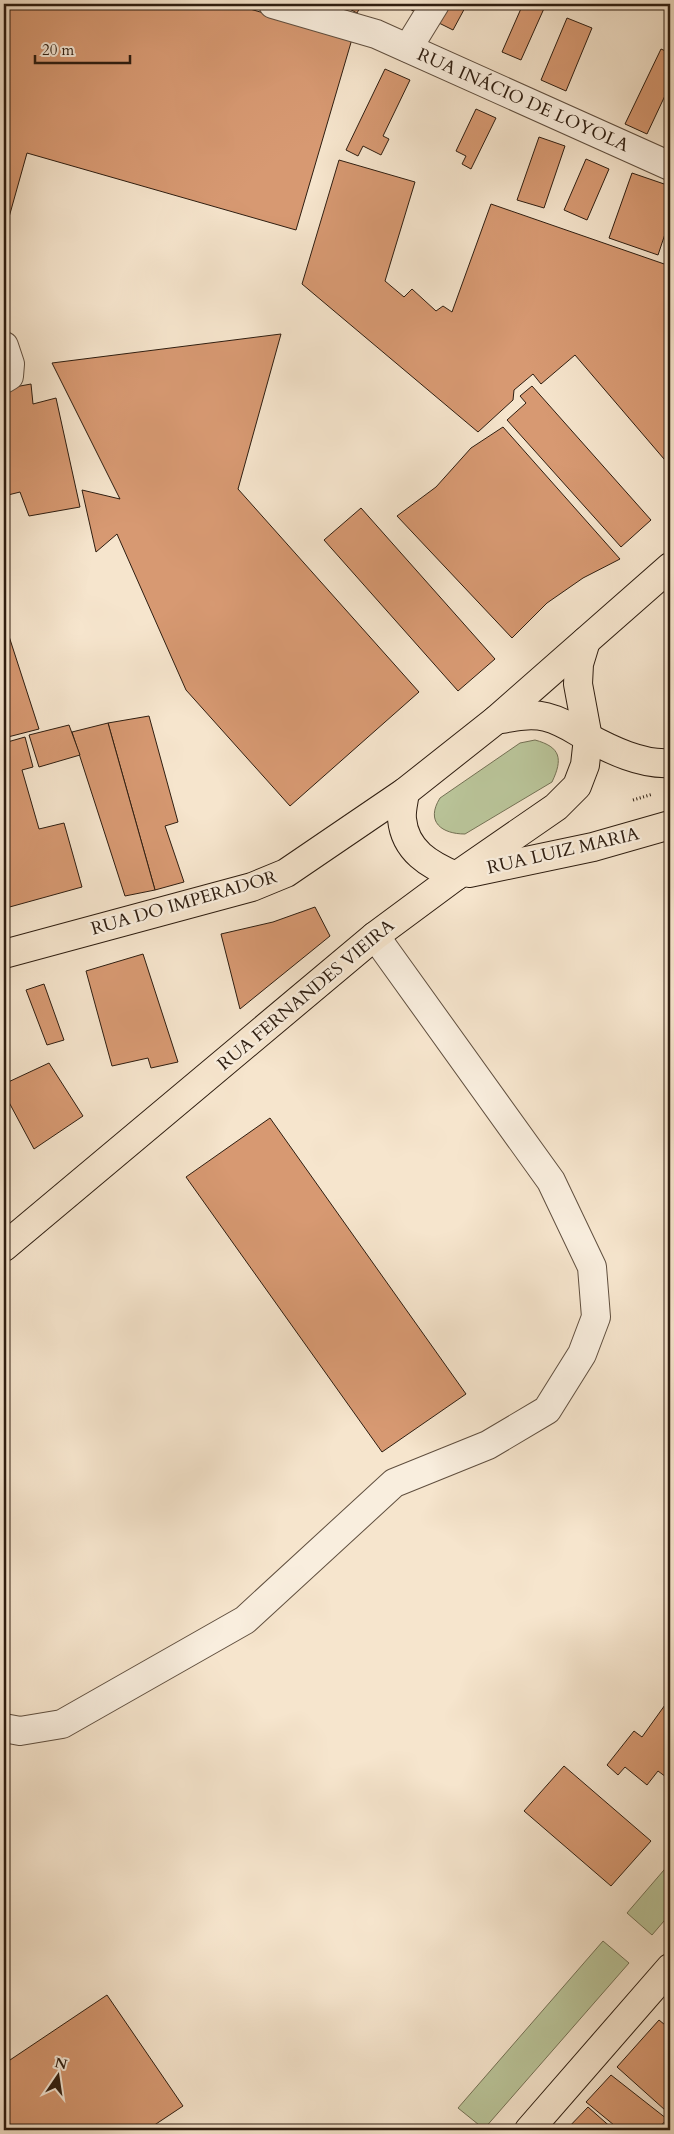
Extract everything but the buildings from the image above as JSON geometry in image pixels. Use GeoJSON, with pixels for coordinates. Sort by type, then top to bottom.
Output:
{"type":"FeatureCollection","features":[{"type":"Feature","properties":{"kind":"main road","name":"RUA DO IMPERADOR"},"geometry":{"type":"LineString","coordinates":[[4,954],[252,887],[286,873],[405,792],[496,720],[670,567]]}},
{"type":"Feature","properties":{"kind":"main road","name":"RUA FERNANDES VIEIRA"},"geometry":{"type":"LineString","coordinates":[[4,1247],[375,936],[456,876],[556,807],[577,786],[586,765],[588,738],[578,684],[579,664],[586,641]]}},
{"type":"Feature","properties":{"kind":"main road"},"geometry":{"type":"LineString","coordinates":[[496,720],[524,715],[544,716],[564,723],[588,738],[637,759],[670,763]]}},
{"type":"Feature","properties":{"kind":"main road"},"geometry":{"type":"LineString","coordinates":[[405,792],[402,819],[407,838],[416,853],[432,866],[456,876]]}},
{"type":"Feature","properties":{"kind":"main road","name":"RUA LUIZ MARIA"},"geometry":{"type":"LineString","coordinates":[[456,876],[593,847],[670,825]]}},
{"type":"Feature","properties":{"kind":"main road"},"geometry":{"type":"LineString","coordinates":[[529,2130],[670,1968]]}},
{"type":"Feature","properties":{"kind":"street","name":"RUA INÁCIO DE LOYOLA"},"geometry":{"type":"LineString","coordinates":[[273,4],[376,34],[670,166]]}},
{"type":"Feature","properties":{"kind":"street"},"geometry":{"type":"LineString","coordinates":[[408,48],[435,4]]}},
{"type":"Feature","properties":{"kind":"street"},"geometry":{"type":"LineString","coordinates":[[4,346],[10,364],[9,376],[4,379]]}},
{"type":"Feature","properties":{"kind":"street"},"geometry":{"type":"LineString","coordinates":[[4,1728],[20,1731],[62,1724],[245,1620],[394,1483],[488,1445],[547,1410],[582,1354],[596,1317],[592,1267],[551,1181],[375,936]]}},
{"type":"Feature","properties":{"kind":"green space"},"geometry":{"type":"Polygon","coordinates":[[[535,740],[555,750],[558,767],[552,782],[465,834],[449,832],[438,825],[434,814],[440,798],[520,743],[535,740]]]}},
{"type":"Feature","properties":{"kind":"green space"},"geometry":{"type":"Polygon","coordinates":[[[670,1863],[670,1914],[652,1935],[627,1913],[670,1863]]]}},
{"type":"Feature","properties":{"kind":"green space"},"geometry":{"type":"Polygon","coordinates":[[[603,1941],[629,1963],[484,2129],[458,2108],[603,1941]]]}}]}
